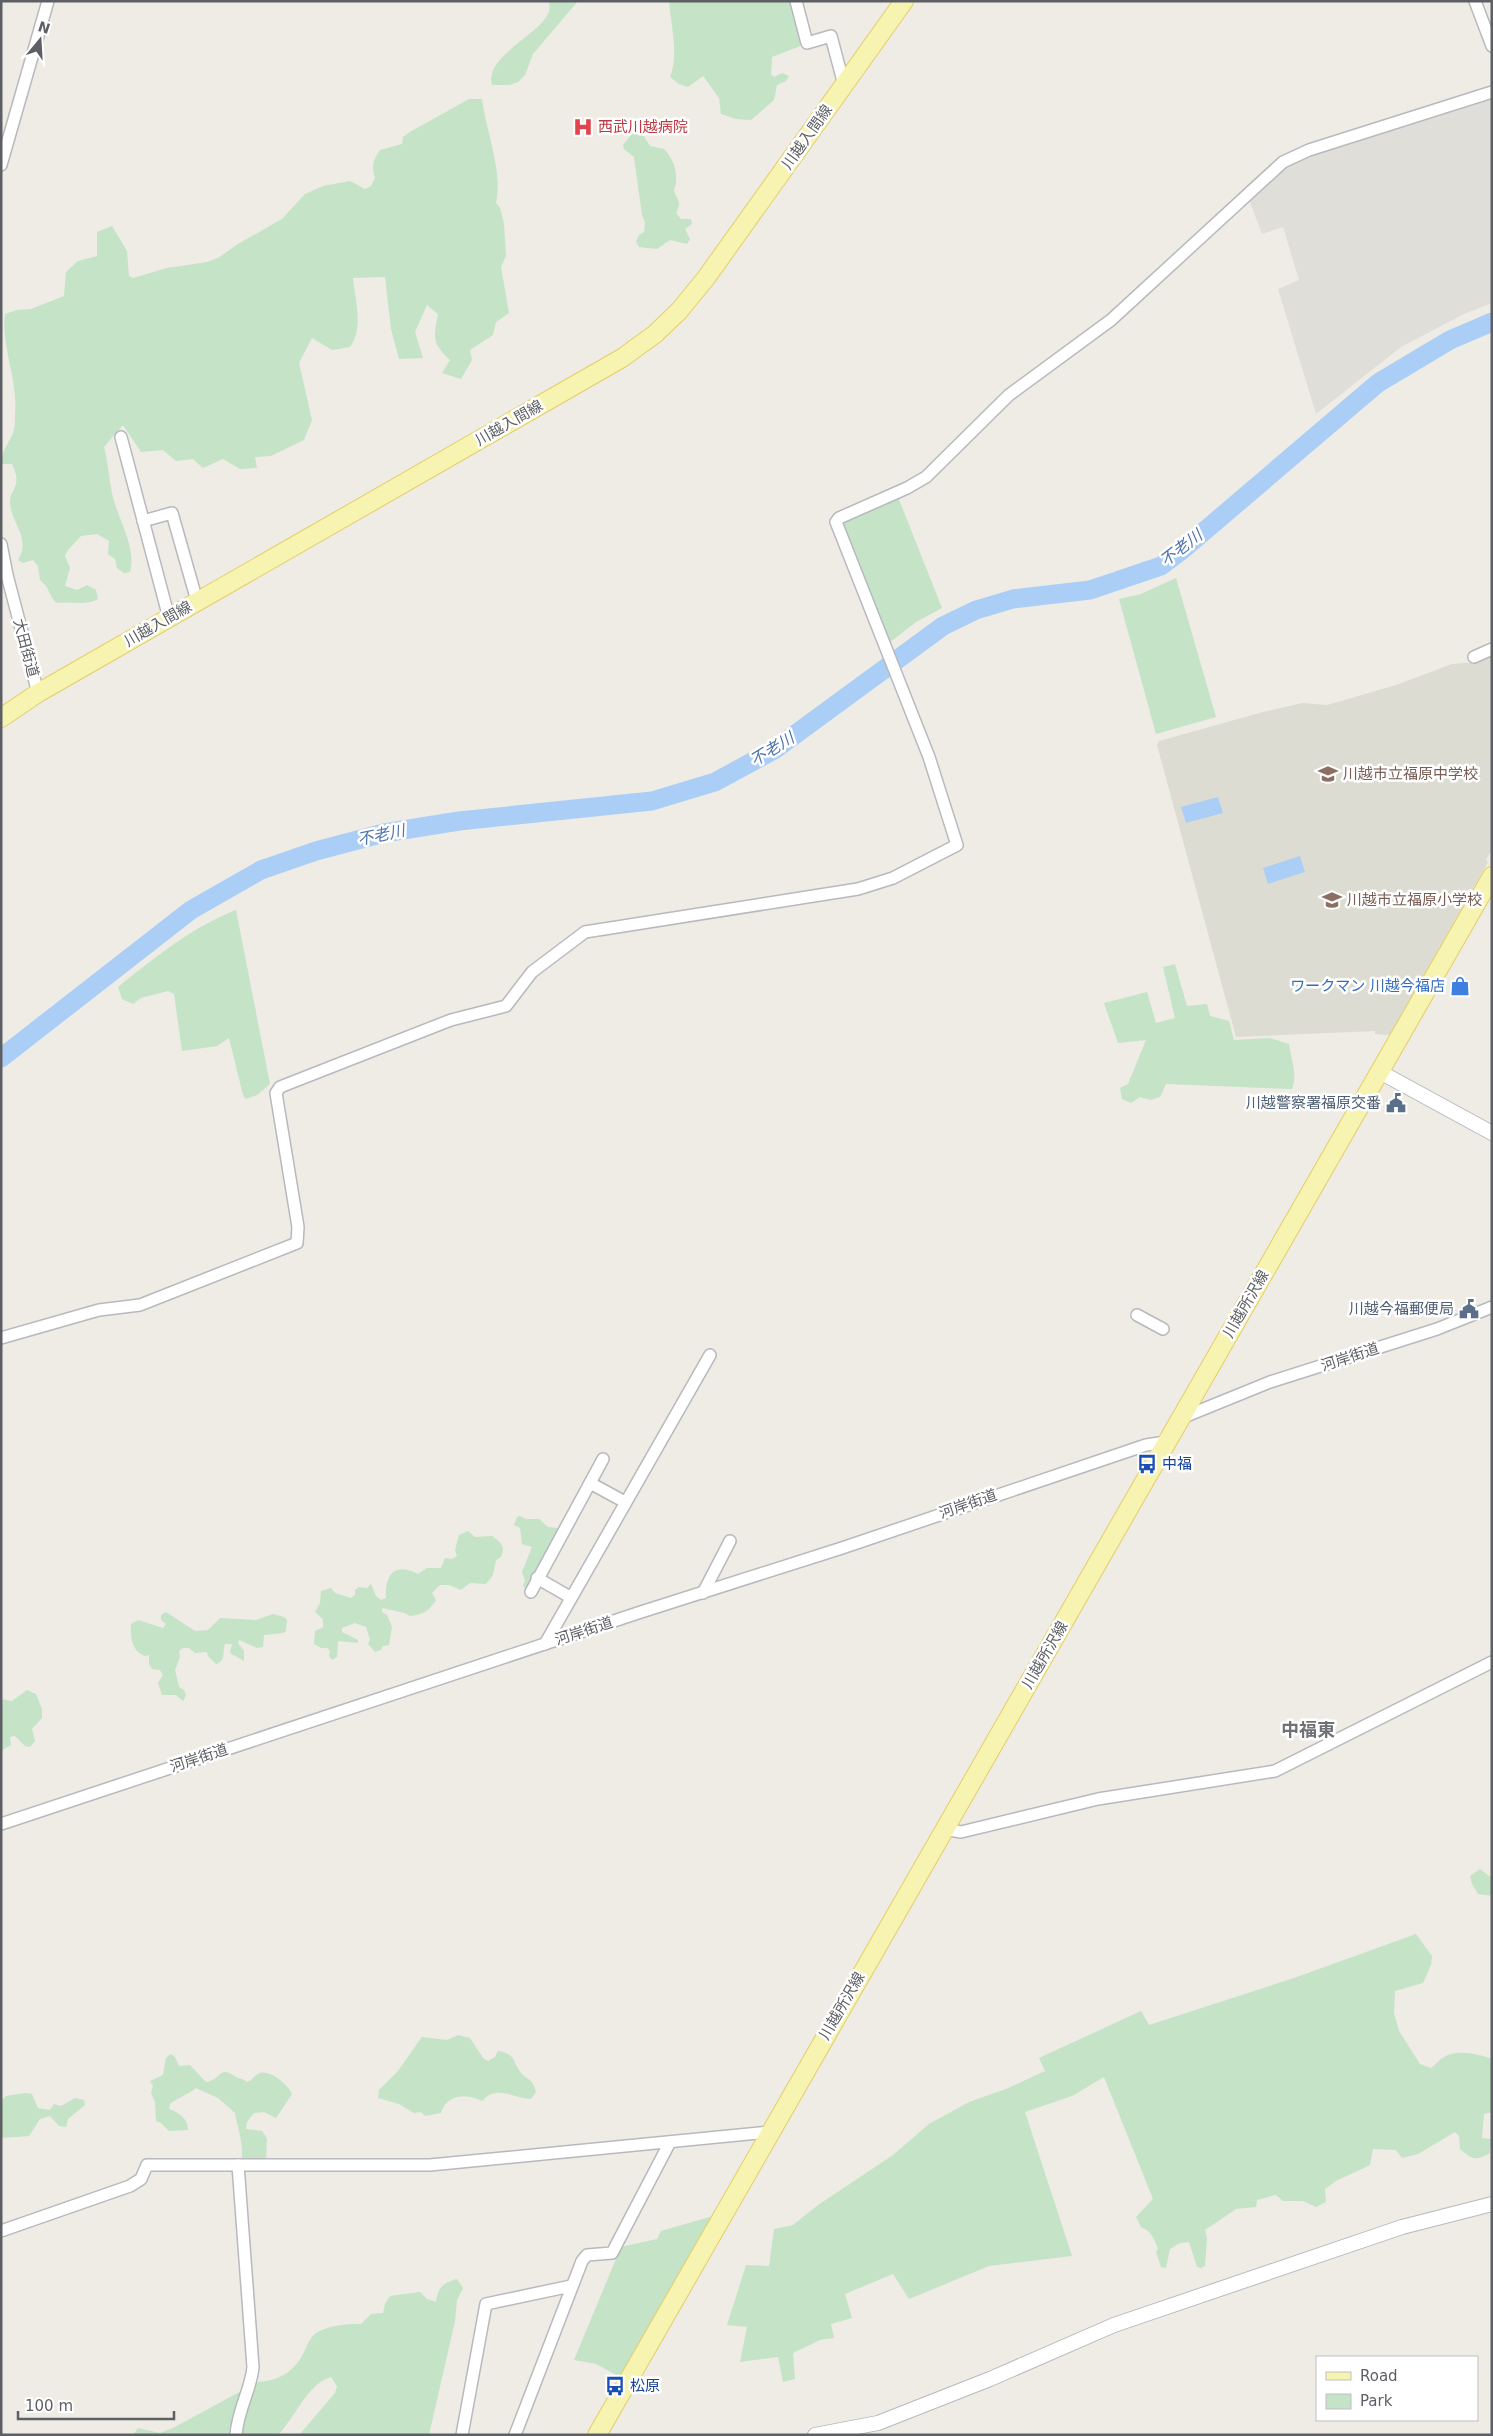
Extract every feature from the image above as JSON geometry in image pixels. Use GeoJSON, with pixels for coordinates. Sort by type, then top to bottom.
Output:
{"type":"FeatureCollection","features":[{"type":"Feature","properties":{"kind":"main road","name":"川越入間線"},"geometry":{"type":"LineString","coordinates":[[1,718],[38,692],[622,358],[655,334],[680,311],[706,278],[904,1]]}},
{"type":"Feature","properties":{"kind":"main road","name":"川越所沢線"},"geometry":{"type":"LineString","coordinates":[[597,2435],[1179,1418],[1492,876]]}},
{"type":"Feature","properties":{"kind":"street"},"geometry":{"type":"LineString","coordinates":[[1,164],[48,1]]}},
{"type":"Feature","properties":{"kind":"street"},"geometry":{"type":"LineString","coordinates":[[796,1],[807,43],[831,36],[844,85]]}},
{"type":"Feature","properties":{"kind":"street"},"geometry":{"type":"LineString","coordinates":[[1475,1],[1492,46]]}},
{"type":"Feature","properties":{"kind":"street"},"geometry":{"type":"LineString","coordinates":[[1,1338],[99,1310],[140,1305],[298,1243],[298,1227],[276,1093],[280,1088],[442,1023],[506,1006],[532,972],[585,932],[858,889],[893,878],[958,845],[929,757],[836,522],[839,518],[907,488],[926,477],[1009,395],[1111,320],[1283,162],[1309,150],[1492,92]]}},
{"type":"Feature","properties":{"kind":"street"},"geometry":{"type":"LineString","coordinates":[[121,437],[169,618]]}},
{"type":"Feature","properties":{"kind":"street"},"geometry":{"type":"LineString","coordinates":[[143,520],[172,513],[197,601]]}},
{"type":"Feature","properties":{"kind":"street","name":"大田街道"},"geometry":{"type":"LineString","coordinates":[[1,544],[7,575],[38,692]]}},
{"type":"Feature","properties":{"kind":"street"},"geometry":{"type":"LineString","coordinates":[[1474,657],[1492,649]]}},
{"type":"Feature","properties":{"kind":"street"},"geometry":{"type":"LineString","coordinates":[[1380,1072],[1492,1134]]}},
{"type":"Feature","properties":{"kind":"street","name":"河岸街道"},"geometry":{"type":"LineString","coordinates":[[1179,1418],[1270,1382],[1437,1329],[1492,1307]]}},
{"type":"Feature","properties":{"kind":"street"},"geometry":{"type":"LineString","coordinates":[[1137,1314],[1163,1329]]}},
{"type":"Feature","properties":{"kind":"street"},"geometry":{"type":"LineString","coordinates":[[545,1644],[570,1597],[710,1355]]}},
{"type":"Feature","properties":{"kind":"street","name":"河岸街道"},"geometry":{"type":"LineString","coordinates":[[1,1824],[1146,1445],[1166,1442]]}},
{"type":"Feature","properties":{"kind":"street"},"geometry":{"type":"LineString","coordinates":[[531,1592],[603,1459]]}},
{"type":"Feature","properties":{"kind":"street"},"geometry":{"type":"LineString","coordinates":[[590,1482],[625,1502]]}},
{"type":"Feature","properties":{"kind":"street"},"geometry":{"type":"LineString","coordinates":[[703,1592],[730,1541]]}},
{"type":"Feature","properties":{"kind":"street"},"geometry":{"type":"LineString","coordinates":[[537,1578],[570,1597]]}},
{"type":"Feature","properties":{"kind":"street"},"geometry":{"type":"LineString","coordinates":[[944,1829],[962,1832],[1098,1799],[1275,1771],[1492,1662]]}},
{"type":"Feature","properties":{"kind":"street"},"geometry":{"type":"LineString","coordinates":[[1,2231],[49,2216],[130,2186],[141,2179],[148,2165],[430,2165],[770,2132]]}},
{"type":"Feature","properties":{"kind":"street"},"geometry":{"type":"LineString","coordinates":[[515,2435],[582,2260],[587,2255],[612,2253],[670,2142]]}},
{"type":"Feature","properties":{"kind":"street"},"geometry":{"type":"LineString","coordinates":[[236,2435],[238,2414],[252,2379],[238,2165]]}},
{"type":"Feature","properties":{"kind":"street"},"geometry":{"type":"LineString","coordinates":[[814,2435],[878,2423],[990,2379],[1114,2326],[1402,2227],[1492,2204]]}},
{"type":"Feature","properties":{"kind":"street"},"geometry":{"type":"LineString","coordinates":[[462,2435],[486,2304],[572,2286]]}},
{"type":"Feature","properties":{"kind":"shaded area"},"geometry":{"type":"Polygon","coordinates":[[[1492,97],[1492,303],[1464,314],[1401,347],[1316,414],[1278,289],[1299,280],[1283,227],[1262,234],[1249,200],[1285,167],[1302,157],[1492,97]]]}},
{"type":"Feature","properties":{"kind":"shaded area"},"geometry":{"type":"Polygon","coordinates":[[[1492,655],[1492,849],[1486,860],[1488,862],[1390,1035],[1375,1034],[1375,1031],[1236,1037],[1157,745],[1159,741],[1302,703],[1327,705],[1396,685],[1452,664],[1476,662],[1492,655]]]}},
{"type":"Feature","properties":{"kind":"green space"},"geometry":{"type":"Polygon","coordinates":[[[548,1],[578,1],[533,54],[525,75],[518,82],[510,85],[492,85],[492,73],[499,62],[544,20],[549,11],[548,1]]]}},
{"type":"Feature","properties":{"kind":"green space"},"geometry":{"type":"Polygon","coordinates":[[[669,1],[792,1],[803,45],[772,57],[771,74],[774,77],[782,73],[789,76],[786,81],[777,85],[774,100],[751,120],[736,119],[721,114],[719,98],[703,76],[688,87],[679,84],[670,77],[673,69],[674,50],[669,1]]]}},
{"type":"Feature","properties":{"kind":"green space"},"geometry":{"type":"Polygon","coordinates":[[[469,99],[482,99],[496,164],[498,190],[496,203],[500,208],[504,224],[506,256],[501,267],[509,313],[496,322],[493,335],[470,350],[472,360],[461,379],[442,373],[450,360],[440,349],[435,339],[438,314],[427,305],[415,332],[423,358],[399,359],[391,329],[385,277],[353,278],[358,323],[357,331],[350,347],[332,350],[312,338],[299,363],[312,420],[304,440],[271,456],[255,457],[257,468],[240,469],[223,459],[203,468],[193,459],[176,461],[163,450],[141,452],[123,425],[104,447],[114,503],[129,543],[131,553],[130,572],[124,573],[117,568],[115,559],[108,554],[109,541],[97,534],[81,536],[65,556],[70,568],[65,586],[77,590],[87,585],[96,590],[98,599],[83,603],[57,603],[40,580],[38,566],[33,560],[23,563],[18,560],[22,552],[22,537],[13,516],[10,501],[16,476],[12,464],[2,464],[4,452],[15,426],[14,388],[5,339],[5,314],[17,310],[31,309],[64,296],[66,272],[78,261],[97,256],[97,232],[112,226],[127,251],[129,276],[133,278],[167,268],[207,262],[218,258],[238,244],[282,219],[305,194],[323,186],[350,181],[365,189],[371,186],[375,178],[373,164],[380,150],[402,144],[403,137],[410,132],[469,99]]]}},
{"type":"Feature","properties":{"kind":"green space"},"geometry":{"type":"Polygon","coordinates":[[[636,129],[642,133],[650,146],[664,149],[672,160],[676,177],[674,190],[679,203],[676,213],[681,219],[691,219],[692,224],[685,229],[690,239],[687,244],[670,240],[657,249],[639,247],[636,241],[639,235],[644,232],[645,222],[642,215],[634,157],[624,149],[623,145],[636,129]]]}},
{"type":"Feature","properties":{"kind":"green space"},"geometry":{"type":"Polygon","coordinates":[[[898,497],[942,608],[916,622],[889,643],[842,525],[843,522],[898,497]]]}},
{"type":"Feature","properties":{"kind":"green space"},"geometry":{"type":"Polygon","coordinates":[[[1176,578],[1216,717],[1156,734],[1119,599],[1141,594],[1176,578]]]}},
{"type":"Feature","properties":{"kind":"green space"},"geometry":{"type":"Polygon","coordinates":[[[236,910],[270,1084],[257,1095],[246,1099],[243,1095],[229,1038],[217,1046],[182,1051],[174,994],[168,991],[141,998],[133,1004],[122,999],[118,987],[189,934],[236,910]]]}},
{"type":"Feature","properties":{"kind":"green space"},"geometry":{"type":"Polygon","coordinates":[[[1175,964],[1187,1006],[1207,1004],[1210,1016],[1229,1021],[1234,1040],[1270,1038],[1289,1044],[1294,1072],[1292,1089],[1166,1084],[1160,1097],[1150,1100],[1140,1097],[1131,1103],[1122,1099],[1120,1088],[1128,1084],[1146,1040],[1118,1043],[1104,1003],[1147,992],[1156,1023],[1175,1018],[1163,967],[1175,964]]]}},
{"type":"Feature","properties":{"kind":"green space"},"geometry":{"type":"Polygon","coordinates":[[[520,1516],[526,1519],[539,1519],[548,1527],[557,1528],[561,1531],[528,1590],[523,1586],[525,1581],[522,1572],[532,1547],[522,1544],[520,1528],[514,1525],[517,1517],[520,1516]]]}},
{"type":"Feature","properties":{"kind":"green space"},"geometry":{"type":"Polygon","coordinates":[[[468,1531],[475,1537],[492,1536],[503,1547],[501,1557],[496,1560],[493,1575],[486,1584],[470,1583],[461,1590],[449,1585],[440,1585],[432,1593],[436,1600],[428,1610],[419,1614],[410,1616],[405,1613],[382,1608],[382,1612],[387,1615],[392,1627],[389,1645],[383,1646],[381,1650],[375,1652],[368,1644],[370,1640],[366,1627],[355,1623],[342,1628],[342,1632],[358,1640],[358,1643],[338,1641],[337,1657],[332,1660],[329,1656],[330,1651],[327,1648],[321,1648],[314,1644],[315,1631],[323,1627],[323,1619],[315,1612],[320,1603],[321,1591],[331,1588],[335,1593],[351,1598],[359,1587],[367,1588],[371,1584],[376,1596],[381,1600],[386,1598],[387,1582],[393,1572],[403,1569],[418,1574],[427,1568],[441,1568],[445,1558],[452,1559],[457,1556],[455,1550],[459,1535],[468,1531]]]}},
{"type":"Feature","properties":{"kind":"green space"},"geometry":{"type":"Polygon","coordinates":[[[166,1612],[195,1631],[208,1630],[220,1618],[256,1620],[273,1614],[284,1617],[287,1620],[286,1631],[264,1635],[263,1647],[257,1648],[239,1640],[238,1643],[244,1651],[244,1661],[230,1653],[232,1644],[225,1644],[222,1659],[216,1664],[208,1656],[207,1652],[195,1653],[189,1648],[183,1648],[179,1651],[180,1657],[175,1670],[179,1687],[184,1690],[186,1695],[183,1701],[176,1695],[162,1695],[158,1683],[163,1675],[160,1670],[152,1669],[149,1664],[149,1655],[145,1656],[137,1651],[131,1634],[131,1624],[138,1620],[163,1628],[166,1624],[161,1620],[161,1615],[166,1612]]]}},
{"type":"Feature","properties":{"kind":"green space"},"geometry":{"type":"Polygon","coordinates":[[[27,1690],[36,1694],[42,1709],[42,1718],[32,1729],[35,1741],[30,1747],[25,1746],[15,1736],[10,1737],[11,1745],[1,1751],[1,1699],[12,1701],[27,1690]]]}},
{"type":"Feature","properties":{"kind":"green space"},"geometry":{"type":"Polygon","coordinates":[[[1480,1869],[1489,1876],[1492,1875],[1492,1896],[1478,1894],[1472,1884],[1470,1876],[1480,1869]]]}},
{"type":"Feature","properties":{"kind":"green space"},"geometry":{"type":"Polygon","coordinates":[[[1416,1934],[1432,1956],[1431,1965],[1423,1983],[1395,1991],[1394,2013],[1399,2031],[1420,2064],[1431,2068],[1444,2057],[1455,2053],[1475,2054],[1492,2059],[1492,2112],[1484,2114],[1482,2138],[1492,2139],[1490,2153],[1477,2158],[1468,2155],[1460,2149],[1459,2136],[1455,2132],[1418,2154],[1402,2158],[1396,2150],[1373,2149],[1370,2165],[1336,2181],[1325,2189],[1326,2202],[1316,2207],[1303,2201],[1283,2201],[1276,2195],[1257,2200],[1256,2207],[1236,2209],[1205,2230],[1207,2239],[1205,2266],[1197,2267],[1189,2242],[1180,2243],[1170,2249],[1166,2268],[1161,2267],[1154,2238],[1141,2227],[1136,2217],[1153,2199],[1104,2077],[1072,2096],[1025,2112],[1072,2256],[989,2266],[909,2299],[893,2274],[845,2294],[852,2318],[831,2324],[834,2338],[820,2340],[793,2353],[795,2379],[783,2382],[778,2357],[740,2362],[747,2327],[727,2325],[746,2265],[769,2266],[774,2229],[793,2225],[818,2205],[893,2155],[929,2124],[969,2102],[1006,2089],[1045,2071],[1039,2058],[1141,2011],[1149,2025],[1294,1978],[1416,1934]]]}},
{"type":"Feature","properties":{"kind":"green space"},"geometry":{"type":"Polygon","coordinates":[[[458,2035],[470,2038],[483,2058],[488,2061],[495,2057],[498,2051],[511,2056],[521,2073],[533,2084],[536,2092],[531,2099],[505,2093],[493,2093],[482,2101],[464,2096],[452,2099],[441,2113],[425,2116],[421,2112],[414,2113],[399,2104],[378,2098],[379,2090],[398,2071],[422,2037],[447,2040],[458,2035]]]}},
{"type":"Feature","properties":{"kind":"green space"},"geometry":{"type":"Polygon","coordinates":[[[171,2054],[175,2057],[179,2066],[190,2065],[206,2082],[215,2079],[225,2072],[247,2082],[258,2074],[264,2073],[274,2076],[287,2086],[292,2094],[276,2118],[264,2112],[254,2113],[247,2122],[246,2129],[262,2131],[267,2138],[266,2159],[242,2159],[241,2141],[235,2113],[218,2098],[196,2088],[170,2104],[169,2109],[182,2117],[188,2126],[188,2130],[169,2131],[156,2121],[155,2102],[151,2093],[153,2086],[150,2081],[163,2075],[166,2058],[171,2054]]]}},
{"type":"Feature","properties":{"kind":"green space"},"geometry":{"type":"Polygon","coordinates":[[[25,2093],[32,2094],[38,2108],[50,2110],[54,2104],[61,2106],[75,2098],[84,2100],[85,2105],[68,2119],[66,2127],[59,2126],[50,2116],[40,2119],[29,2136],[1,2138],[1,2101],[6,2096],[25,2093]]]}},
{"type":"Feature","properties":{"kind":"green space"},"geometry":{"type":"Polygon","coordinates":[[[713,2216],[620,2377],[596,2364],[574,2360],[621,2247],[657,2239],[661,2231],[713,2216]]]}},
{"type":"Feature","properties":{"kind":"green space"},"geometry":{"type":"Polygon","coordinates":[[[457,2279],[463,2288],[457,2300],[455,2321],[429,2435],[299,2435],[335,2393],[337,2386],[331,2377],[315,2386],[278,2435],[133,2435],[138,2428],[160,2433],[173,2428],[258,2382],[272,2380],[285,2374],[295,2366],[315,2334],[331,2327],[361,2324],[371,2314],[383,2313],[385,2304],[390,2296],[420,2292],[427,2299],[436,2302],[442,2286],[457,2279]]]}},
{"type":"Feature","properties":{"kind":"water"},"geometry":{"type":"Polygon","coordinates":[[[1218,797],[1223,813],[1186,823],[1181,807],[1218,797]]]}},
{"type":"Feature","properties":{"kind":"water"},"geometry":{"type":"Polygon","coordinates":[[[1300,856],[1305,872],[1268,884],[1263,868],[1300,856]]]}},
{"type":"Feature","properties":{"kind":"waterway","name":"不老川"},"geometry":{"type":"LineString","coordinates":[[1,1058],[191,910],[261,870],[316,851],[384,833],[459,821],[652,801],[715,782],[774,750],[943,626],[976,610],[1013,599],[1090,590],[1161,566],[1378,383],[1450,340],[1492,322]]}},
{"type":"Feature","properties":{"kind":"place","name":"西武川越病院"},"geometry":{"type":"Point","coordinates":[583,127]}},
{"type":"Feature","properties":{"kind":"place","name":"川越市立福原中学校"},"geometry":{"type":"Point","coordinates":[1328,774]}},
{"type":"Feature","properties":{"kind":"place","name":"川越市立福原小学校"},"geometry":{"type":"Point","coordinates":[1332,900]}},
{"type":"Feature","properties":{"kind":"place","name":"ワークマン 川越今福店"},"geometry":{"type":"Point","coordinates":[1460,986]}},
{"type":"Feature","properties":{"kind":"place","name":"川越警察署福原交番"},"geometry":{"type":"Point","coordinates":[1396,1103]}},
{"type":"Feature","properties":{"kind":"place","name":"川越今福郵便局"},"geometry":{"type":"Point","coordinates":[1469,1309]}},
{"type":"Feature","properties":{"kind":"place","name":"中福"},"geometry":{"type":"Point","coordinates":[1147,1464]}},
{"type":"Feature","properties":{"kind":"place","name":"松原"},"geometry":{"type":"Point","coordinates":[615,2386]}},
{"type":"Feature","properties":{"kind":"district","name":"中福東"},"geometry":{"type":"Point","coordinates":[1308,1729]}}]}
